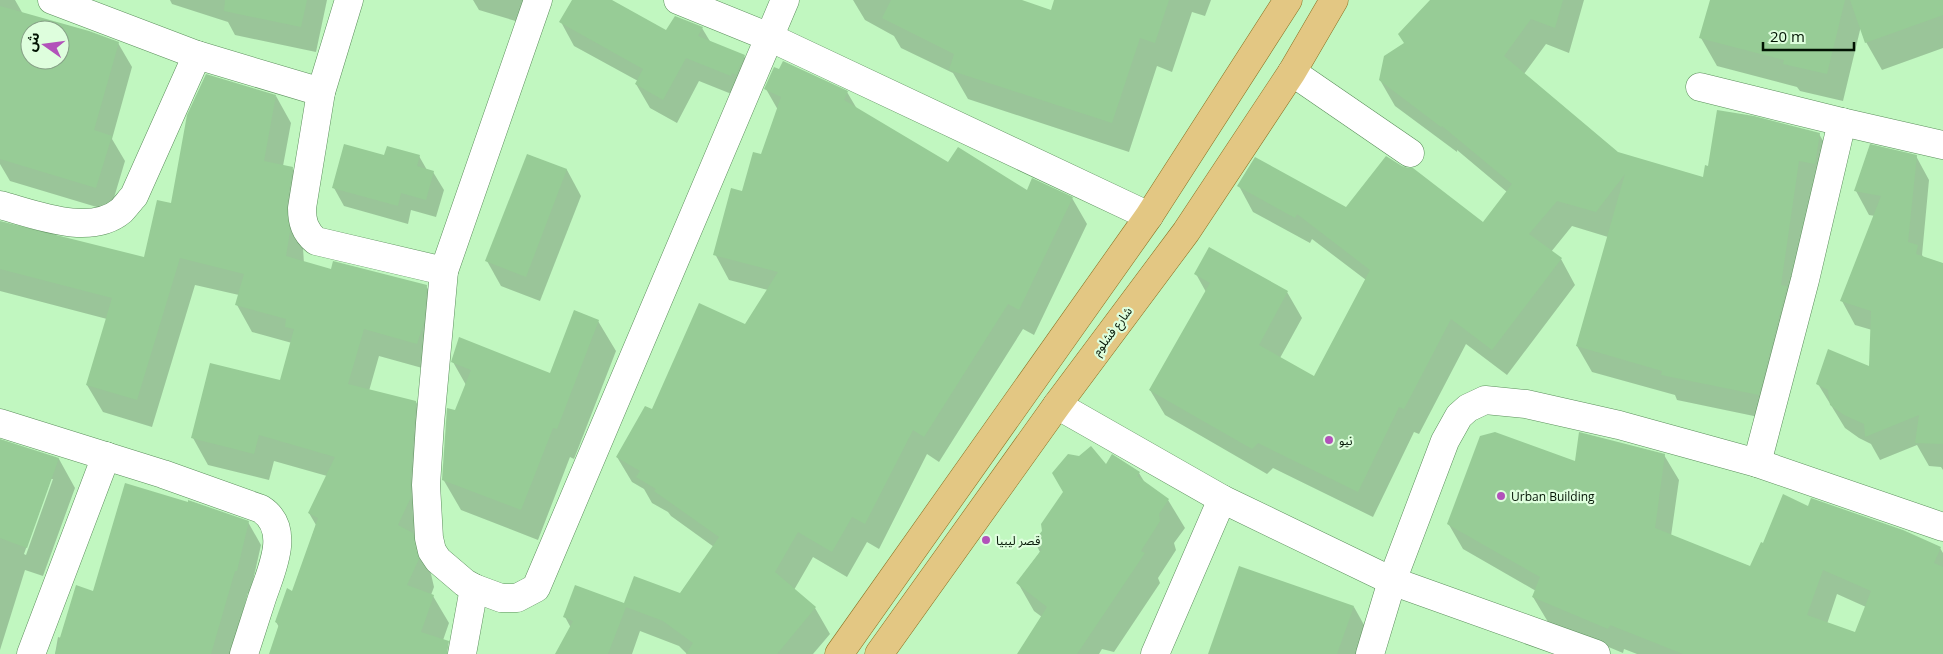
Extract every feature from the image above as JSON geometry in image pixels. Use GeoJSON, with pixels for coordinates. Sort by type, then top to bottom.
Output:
{"type":"FeatureCollection","features":[{"type":"Feature","properties":{"kind":"main road"},"geometry":{"type":"LineString","coordinates":[[839,654],[997,428],[1149,216],[1288,0]]}},
{"type":"Feature","properties":{"kind":"main road","name":"شارع فشلوم"},"geometry":{"type":"LineString","coordinates":[[879,654],[1057,405],[1186,232],[1292,72],[1334,0]]}},
{"type":"Feature","properties":{"kind":"street"},"geometry":{"type":"LineString","coordinates":[[52,0],[197,55],[321,92]]}},
{"type":"Feature","properties":{"kind":"street"},"geometry":{"type":"LineString","coordinates":[[349,0],[321,92],[302,208],[302,221],[309,235],[316,240],[444,271]]}},
{"type":"Feature","properties":{"kind":"street"},"geometry":{"type":"LineString","coordinates":[[538,0],[444,271],[426,485],[429,538],[432,551],[438,560],[452,574],[474,588],[501,598],[510,599],[517,598],[536,588],[785,0]]}},
{"type":"Feature","properties":{"kind":"street"},"geometry":{"type":"LineString","coordinates":[[678,0],[768,37],[1149,216]]}},
{"type":"Feature","properties":{"kind":"street"},"geometry":{"type":"LineString","coordinates":[[0,205],[70,223],[88,223],[109,218],[121,210],[134,196],[197,55]]}},
{"type":"Feature","properties":{"kind":"street"},"geometry":{"type":"LineString","coordinates":[[1292,72],[1410,153]]}},
{"type":"Feature","properties":{"kind":"street"},"geometry":{"type":"LineString","coordinates":[[1700,86],[1842,122],[1943,144]]}},
{"type":"Feature","properties":{"kind":"street"},"geometry":{"type":"LineString","coordinates":[[1757,463],[1805,280],[1842,122]]}},
{"type":"Feature","properties":{"kind":"street"},"geometry":{"type":"LineString","coordinates":[[1370,654],[1392,581],[1445,441],[1459,416],[1477,403],[1485,400],[1526,404],[1619,425],[1757,463],[1943,527]]}},
{"type":"Feature","properties":{"kind":"street"},"geometry":{"type":"LineString","coordinates":[[1057,405],[1222,500],[1392,581],[1596,654]]}},
{"type":"Feature","properties":{"kind":"street"},"geometry":{"type":"LineString","coordinates":[[0,423],[163,474],[268,513],[277,531],[276,556],[244,654]]}},
{"type":"Feature","properties":{"kind":"street"},"geometry":{"type":"LineString","coordinates":[[31,654],[106,456]]}},
{"type":"Feature","properties":{"kind":"street"},"geometry":{"type":"LineString","coordinates":[[1155,654],[1222,500]]}},
{"type":"Feature","properties":{"kind":"street"},"geometry":{"type":"LineString","coordinates":[[462,654],[474,588]]}},
{"type":"Feature","properties":{"kind":"building"},"geometry":{"type":"Polygon","coordinates":[[[225,0],[307,0],[301,27],[224,11],[225,0]]]}},
{"type":"Feature","properties":{"kind":"building"},"geometry":{"type":"Polygon","coordinates":[[[572,0],[612,0],[666,30],[675,16],[703,27],[698,36],[745,55],[736,75],[732,73],[731,76],[686,58],[663,100],[635,84],[643,69],[559,22],[572,0]]]}},
{"type":"Feature","properties":{"kind":"building"},"geometry":{"type":"Polygon","coordinates":[[[891,0],[1022,0],[1051,10],[1054,0],[1169,0],[1155,43],[1140,38],[1112,123],[949,70],[954,54],[882,18],[891,0]]]}},
{"type":"Feature","properties":{"kind":"building"},"geometry":{"type":"Polygon","coordinates":[[[1430,0],[1563,0],[1555,28],[1531,19],[1504,56],[1618,152],[1703,177],[1705,165],[1708,166],[1717,110],[1754,116],[1820,133],[1815,164],[1799,161],[1781,285],[1787,286],[1759,395],[1661,375],[1662,371],[1576,346],[1625,174],[1596,212],[1557,201],[1529,234],[1562,258],[1492,350],[1451,319],[1404,409],[1399,407],[1358,492],[1258,443],[1252,449],[1149,390],[1210,283],[1194,274],[1209,247],[1288,291],[1259,345],[1314,376],[1370,270],[1297,214],[1295,218],[1237,186],[1255,157],[1346,207],[1386,156],[1402,166],[1413,168],[1483,222],[1512,184],[1442,126],[1379,80],[1384,56],[1404,43],[1398,34],[1430,0]]]}},
{"type":"Feature","properties":{"kind":"building"},"geometry":{"type":"Polygon","coordinates":[[[1710,0],[1845,0],[1827,74],[1783,64],[1784,60],[1699,38],[1710,0]]]}},
{"type":"Feature","properties":{"kind":"building"},"geometry":{"type":"Polygon","coordinates":[[[1850,0],[1943,0],[1943,15],[1865,43],[1850,0]]]}},
{"type":"Feature","properties":{"kind":"building"},"geometry":{"type":"Polygon","coordinates":[[[0,6],[50,20],[20,20],[20,70],[70,70],[70,26],[119,42],[94,130],[112,136],[96,188],[0,159],[0,6]]]}},
{"type":"Feature","properties":{"kind":"building"},"geometry":{"type":"Polygon","coordinates":[[[783,61],[848,91],[844,100],[948,162],[958,147],[1027,190],[1032,178],[1073,197],[1019,310],[1008,304],[924,437],[913,430],[865,524],[852,517],[832,552],[798,532],[775,572],[816,607],[777,654],[686,654],[693,643],[663,621],[626,607],[608,654],[555,654],[573,621],[563,617],[575,585],[624,603],[634,576],[680,593],[719,537],[654,491],[656,489],[636,477],[640,471],[616,457],[645,406],[652,409],[699,303],[745,324],[778,272],[713,255],[731,188],[742,191],[753,152],[761,154],[781,97],[764,89],[774,67],[779,69],[783,61]]]}},
{"type":"Feature","properties":{"kind":"building"},"geometry":{"type":"Polygon","coordinates":[[[206,74],[276,95],[264,161],[293,167],[287,205],[290,231],[286,256],[331,269],[333,261],[427,285],[424,322],[417,344],[364,329],[348,384],[416,401],[410,484],[411,497],[398,525],[413,533],[419,559],[407,585],[434,595],[421,632],[449,641],[447,654],[269,654],[279,624],[275,622],[287,588],[292,591],[318,518],[308,513],[335,457],[259,435],[254,454],[191,438],[210,363],[280,380],[294,329],[285,327],[286,319],[235,305],[244,274],[180,258],[137,400],[86,385],[112,298],[0,269],[0,221],[144,257],[157,200],[171,203],[187,115],[206,74]]]}},
{"type":"Feature","properties":{"kind":"building"},"geometry":{"type":"Polygon","coordinates":[[[344,144],[384,155],[387,146],[420,155],[417,166],[434,171],[426,200],[401,193],[398,206],[332,188],[344,144]]]}},
{"type":"Feature","properties":{"kind":"building"},"geometry":{"type":"Polygon","coordinates":[[[1870,144],[1917,155],[1908,242],[1918,245],[1916,254],[1943,263],[1943,444],[1915,443],[1919,415],[1865,437],[1864,424],[1844,415],[1830,405],[1828,390],[1816,384],[1828,349],[1869,366],[1871,311],[1840,301],[1881,196],[1854,191],[1870,144]]]}},
{"type":"Feature","properties":{"kind":"building"},"geometry":{"type":"Polygon","coordinates":[[[527,154],[567,169],[526,277],[485,261],[527,154]]]}},
{"type":"Feature","properties":{"kind":"building"},"geometry":{"type":"Polygon","coordinates":[[[574,310],[599,320],[557,429],[553,428],[521,510],[442,480],[447,408],[455,410],[471,370],[451,362],[459,337],[550,373],[574,310]]]}},
{"type":"Feature","properties":{"kind":"building"},"geometry":{"type":"Polygon","coordinates":[[[1495,432],[1575,461],[1579,432],[1665,454],[1655,528],[1750,566],[1761,542],[1763,543],[1783,494],[1808,506],[1811,498],[1903,530],[1941,547],[1934,563],[1943,567],[1943,654],[1683,654],[1610,625],[1608,629],[1532,597],[1540,577],[1447,524],[1480,436],[1495,432]],[[1823,570],[1807,615],[1855,632],[1871,591],[1823,570]]]}},
{"type":"Feature","properties":{"kind":"building"},"geometry":{"type":"Polygon","coordinates":[[[0,439],[59,458],[27,548],[0,538],[0,439]]]}},
{"type":"Feature","properties":{"kind":"building"},"geometry":{"type":"Polygon","coordinates":[[[1091,446],[1106,464],[1112,454],[1140,472],[1137,476],[1169,499],[1159,514],[1160,521],[1141,551],[1145,553],[1077,654],[1017,654],[1047,607],[1016,583],[1042,549],[1033,542],[1042,531],[1041,524],[1063,492],[1052,473],[1068,454],[1079,456],[1091,446]]]}},
{"type":"Feature","properties":{"kind":"building"},"geometry":{"type":"Polygon","coordinates":[[[125,483],[188,502],[188,500],[249,521],[237,571],[235,571],[211,654],[55,654],[76,585],[93,591],[125,483]]]}},
{"type":"Feature","properties":{"kind":"building"},"geometry":{"type":"Polygon","coordinates":[[[1239,566],[1354,606],[1337,654],[1208,654],[1239,566]]]}},
{"type":"Feature","properties":{"kind":"place","name":"نيو"},"geometry":{"type":"Point","coordinates":[1329,440]}},
{"type":"Feature","properties":{"kind":"place","name":"Urban Building"},"geometry":{"type":"Point","coordinates":[1501,496]}},
{"type":"Feature","properties":{"kind":"place","name":"قصر ليبيا"},"geometry":{"type":"Point","coordinates":[986,540]}}]}
